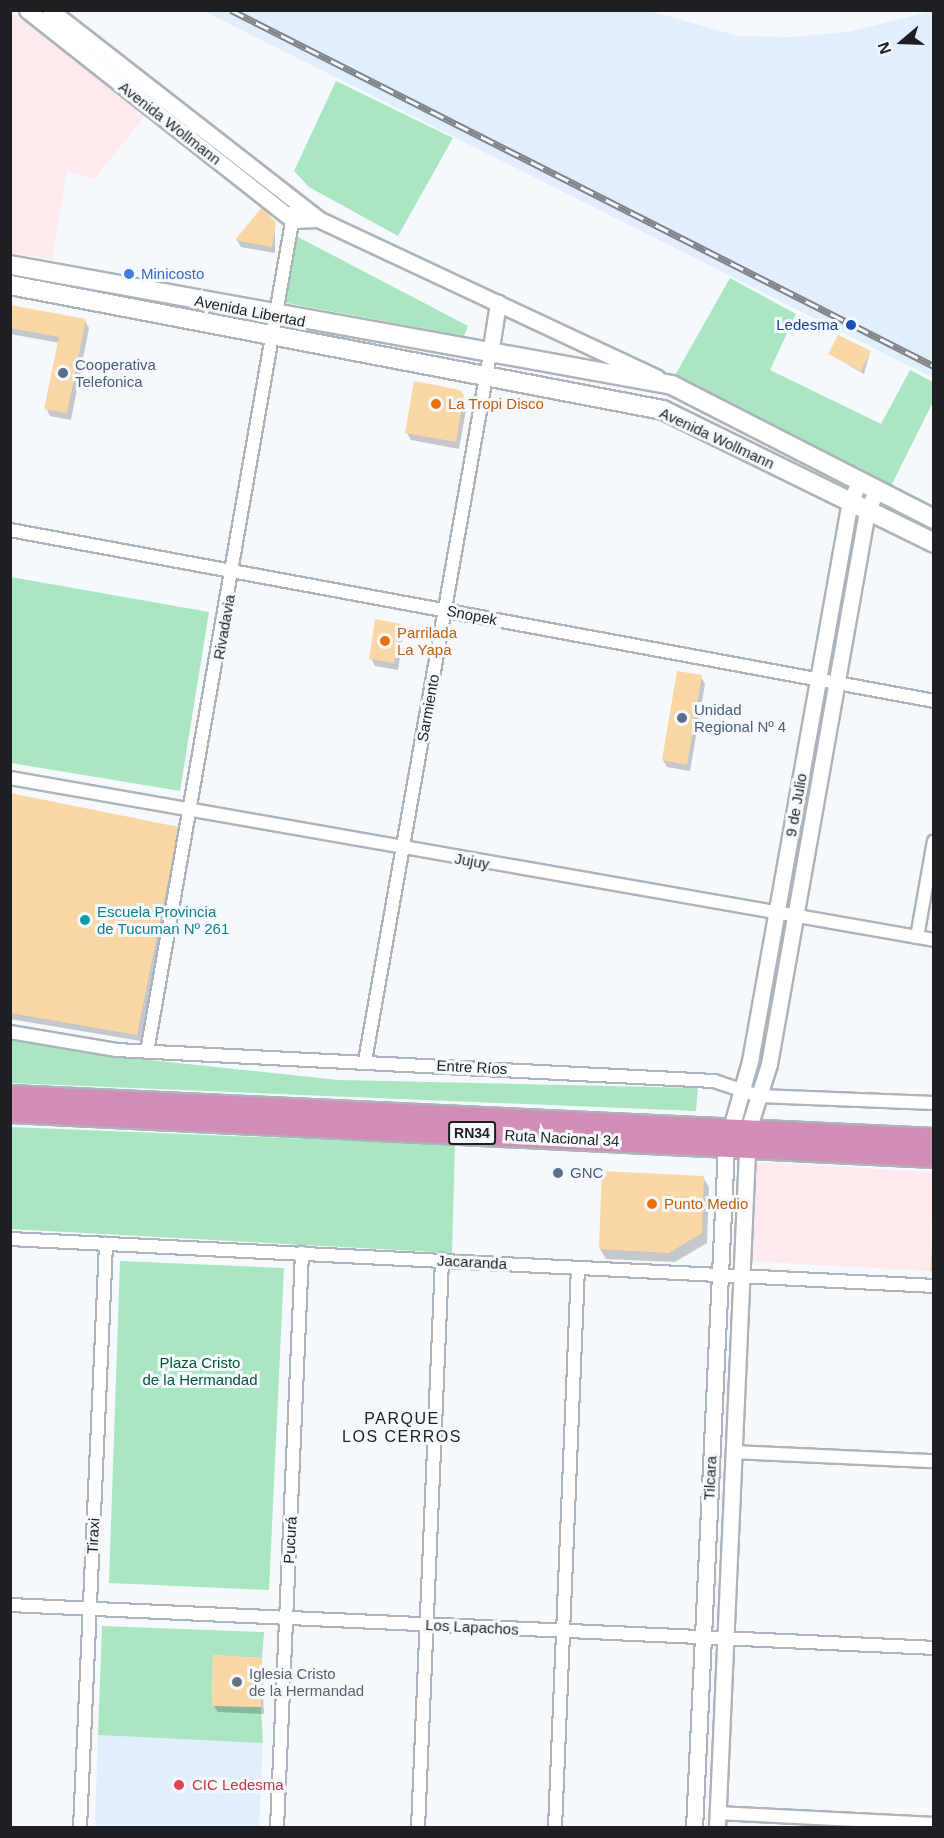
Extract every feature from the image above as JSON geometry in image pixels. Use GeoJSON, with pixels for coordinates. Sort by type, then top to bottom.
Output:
{"type":"FeatureCollection","features":[{"type":"Feature","properties":{"kind":"highway","name":"Ruta Nacional 34"},"geometry":{"type":"LineString","coordinates":[[10,1096],[737,1138],[933,1156]]}},
{"type":"Feature","properties":{"kind":"highway","name":"Ruta Nacional 34"},"geometry":{"type":"LineString","coordinates":[[10,1111],[737,1138],[933,1139]]}},
{"type":"Feature","properties":{"kind":"main road","name":"Avenida Libertad"},"geometry":{"type":"LineString","coordinates":[[10,265],[275,317],[490,354]]}},
{"type":"Feature","properties":{"kind":"main road","name":"Avenida Libertad"},"geometry":{"type":"LineString","coordinates":[[10,285],[486,377]]}},
{"type":"Feature","properties":{"kind":"main road","name":"Avenida Wollmann"},"geometry":{"type":"LineString","coordinates":[[490,354],[672,385],[933,519]]}},
{"type":"Feature","properties":{"kind":"main road","name":"Avenida Wollmann"},"geometry":{"type":"LineString","coordinates":[[486,377],[663,410],[933,543]]}},
{"type":"Feature","properties":{"kind":"street","name":"Avenida Wollmann"},"geometry":{"type":"LineString","coordinates":[[27,10],[293,220],[318,219]]}},
{"type":"Feature","properties":{"kind":"street","name":"Avenida Wollmann"},"geometry":{"type":"LineString","coordinates":[[50,10],[318,219],[672,385]]}},
{"type":"Feature","properties":{"kind":"street","name":"Rivadavia"},"geometry":{"type":"LineString","coordinates":[[147,1052],[276,338],[275,317],[296,202]]}},
{"type":"Feature","properties":{"kind":"street"},"geometry":{"type":"LineString","coordinates":[[490,354],[498,303]]}},
{"type":"Feature","properties":{"kind":"street","name":"Sarmiento"},"geometry":{"type":"LineString","coordinates":[[365,1061],[490,354]]}},
{"type":"Feature","properties":{"kind":"street","name":"9 de Julio"},"geometry":{"type":"LineString","coordinates":[[737,1138],[741,1090],[776,913],[850,501],[860,481]]}},
{"type":"Feature","properties":{"kind":"street","name":"9 de Julio"},"geometry":{"type":"LineString","coordinates":[[737,1138],[759,1096],[795,916],[867,511],[877,490]]}},
{"type":"Feature","properties":{"kind":"street","name":"Snopek"},"geometry":{"type":"LineString","coordinates":[[10,530],[933,701]]}},
{"type":"Feature","properties":{"kind":"street","name":"Jujuy"},"geometry":{"type":"LineString","coordinates":[[10,778],[403,850],[933,940]]}},
{"type":"Feature","properties":{"kind":"street"},"geometry":{"type":"LineString","coordinates":[[917,937],[933,841]]}},
{"type":"Feature","properties":{"kind":"street","name":"Entre Ríos"},"geometry":{"type":"LineString","coordinates":[[10,1032],[147,1052],[365,1061],[714,1081],[759,1096],[933,1103]]}},
{"type":"Feature","properties":{"kind":"street","name":"Tilcara"},"geometry":{"type":"LineString","coordinates":[[694,1827],[720,1275],[737,1138]]}},
{"type":"Feature","properties":{"kind":"street","name":"Tilcara"},"geometry":{"type":"LineString","coordinates":[[717,1820],[741,1276],[737,1138]]}},
{"type":"Feature","properties":{"kind":"street","name":"Jacaranda"},"geometry":{"type":"LineString","coordinates":[[10,1239],[933,1286]]}},
{"type":"Feature","properties":{"kind":"street","name":"Tiraxi"},"geometry":{"type":"LineString","coordinates":[[80,1827],[106,1244]]}},
{"type":"Feature","properties":{"kind":"street","name":"Pucurá"},"geometry":{"type":"LineString","coordinates":[[277,1827],[302,1253]]}},
{"type":"Feature","properties":{"kind":"street"},"geometry":{"type":"LineString","coordinates":[[418,1827],[442,1260]]}},
{"type":"Feature","properties":{"kind":"street"},"geometry":{"type":"LineString","coordinates":[[555,1827],[578,1268]]}},
{"type":"Feature","properties":{"kind":"street"},"geometry":{"type":"LineString","coordinates":[[733,1452],[933,1461]]}},
{"type":"Feature","properties":{"kind":"street","name":"Los Lapachos"},"geometry":{"type":"LineString","coordinates":[[10,1605],[933,1648]]}},
{"type":"Feature","properties":{"kind":"street"},"geometry":{"type":"LineString","coordinates":[[717,1820],[933,1824]]}},
{"type":"Feature","properties":{"kind":"shaded area"},"geometry":{"type":"Polygon","coordinates":[[[647,10],[738,36],[793,37],[847,32],[933,11],[933,378],[204,11],[647,10]]]}},
{"type":"Feature","properties":{"kind":"shaded area"},"geometry":{"type":"Polygon","coordinates":[[[10,11],[147,114],[94,179],[67,172],[52,259],[11,253],[10,11]]]}},
{"type":"Feature","properties":{"kind":"shaded area"},"geometry":{"type":"Polygon","coordinates":[[[755,1162],[933,1172],[930,1271],[747,1261],[755,1162]]]}},
{"type":"Feature","properties":{"kind":"shaded area","name":"CIC Ledesma"},"geometry":{"type":"Polygon","coordinates":[[[98,1735],[263,1743],[259,1827],[95,1828],[98,1735]]]}},
{"type":"Feature","properties":{"kind":"green space"},"geometry":{"type":"Polygon","coordinates":[[[336,81],[453,138],[398,236],[309,187],[294,171],[336,81]]]}},
{"type":"Feature","properties":{"kind":"green space"},"geometry":{"type":"Polygon","coordinates":[[[298,237],[468,326],[464,336],[281,302],[298,237]]]}},
{"type":"Feature","properties":{"kind":"green space"},"geometry":{"type":"Polygon","coordinates":[[[730,278],[796,314],[770,370],[881,424],[910,370],[933,382],[933,402],[890,488],[674,377],[730,278]]]}},
{"type":"Feature","properties":{"kind":"green space"},"geometry":{"type":"Polygon","coordinates":[[[11,577],[209,612],[180,791],[11,763],[11,577]]]}},
{"type":"Feature","properties":{"kind":"green space"},"geometry":{"type":"Polygon","coordinates":[[[11,1039],[112,1056],[339,1080],[698,1088],[696,1111],[11,1083],[11,1039]]]}},
{"type":"Feature","properties":{"kind":"green space"},"geometry":{"type":"Polygon","coordinates":[[[10,1127],[455,1145],[452,1253],[11,1229],[10,1127]]]}},
{"type":"Feature","properties":{"kind":"green space","name":"Plaza Cristo de la Hermandad"},"geometry":{"type":"Polygon","coordinates":[[[120,1261],[284,1268],[269,1590],[109,1583],[120,1261]]]}},
{"type":"Feature","properties":{"kind":"green space"},"geometry":{"type":"Polygon","coordinates":[[[102,1626],[264,1632],[262,1658],[213,1655],[212,1705],[261,1707],[263,1743],[98,1735],[102,1626]]]}},
{"type":"Feature","properties":{"kind":"building"},"geometry":{"type":"Polygon","coordinates":[[[262,207],[276,223],[272,247],[235,240],[262,207]]]}},
{"type":"Feature","properties":{"kind":"building","name":"Cooperativa Telefonica"},"geometry":{"type":"Polygon","coordinates":[[[10,305],[86,319],[67,413],[44,409],[59,337],[10,328],[10,305]]]}},
{"type":"Feature","properties":{"kind":"building"},"geometry":{"type":"Polygon","coordinates":[[[838,335],[871,351],[861,371],[828,354],[838,335]]]}},
{"type":"Feature","properties":{"kind":"building","name":"La Tropi Disco"},"geometry":{"type":"Polygon","coordinates":[[[414,381],[460,390],[464,395],[456,442],[405,433],[414,381]]]}},
{"type":"Feature","properties":{"kind":"building","name":"Parrilada La Yapa"},"geometry":{"type":"Polygon","coordinates":[[[375,619],[401,624],[394,663],[369,659],[375,619]]]}},
{"type":"Feature","properties":{"kind":"building","name":"Unidad Regional Nº 4"},"geometry":{"type":"Polygon","coordinates":[[[677,671],[702,675],[687,765],[662,760],[677,671]]]}},
{"type":"Feature","properties":{"kind":"building","name":"Escuela Provincia de Tucuman Nº 261"},"geometry":{"type":"Polygon","coordinates":[[[10,793],[179,827],[137,1035],[10,1013],[10,793]]]}},
{"type":"Feature","properties":{"kind":"building","name":"Punto Medio"},"geometry":{"type":"Polygon","coordinates":[[[602,1171],[704,1176],[702,1233],[669,1253],[599,1249],[602,1171]]]}},
{"type":"Feature","properties":{"kind":"building"},"geometry":{"type":"Polygon","coordinates":[[[932,1240],[934,1240],[934,1272],[930,1271],[932,1240]]]}},
{"type":"Feature","properties":{"kind":"building","name":"Iglesia Cristo de la Hermandad"},"geometry":{"type":"Polygon","coordinates":[[[213,1655],[262,1658],[261,1707],[212,1706],[213,1655]]]}},
{"type":"Feature","properties":{"kind":"railway"},"geometry":{"type":"LineString","coordinates":[[231,10],[934,366]]}},
{"type":"Feature","properties":{"kind":"place","name":"Minicosto"},"geometry":{"type":"Point","coordinates":[129,274]}},
{"type":"Feature","properties":{"kind":"place","name":"Ledesma"},"geometry":{"type":"Point","coordinates":[851,325]}},
{"type":"Feature","properties":{"kind":"place","name":"Cooperativa Telefonica"},"geometry":{"type":"Point","coordinates":[63,373]}},
{"type":"Feature","properties":{"kind":"place","name":"La Tropi Disco"},"geometry":{"type":"Point","coordinates":[436,404]}},
{"type":"Feature","properties":{"kind":"place","name":"Parrilada La Yapa"},"geometry":{"type":"Point","coordinates":[385,641]}},
{"type":"Feature","properties":{"kind":"place","name":"Unidad Regional Nº 4"},"geometry":{"type":"Point","coordinates":[682,718]}},
{"type":"Feature","properties":{"kind":"place","name":"Escuela Provincia de Tucuman Nº 261"},"geometry":{"type":"Point","coordinates":[85,920]}},
{"type":"Feature","properties":{"kind":"place","name":"GNC"},"geometry":{"type":"Point","coordinates":[558,1173]}},
{"type":"Feature","properties":{"kind":"place","name":"Punto Medio"},"geometry":{"type":"Point","coordinates":[652,1204]}},
{"type":"Feature","properties":{"kind":"place","name":"Iglesia Cristo de la Hermandad"},"geometry":{"type":"Point","coordinates":[237,1682]}},
{"type":"Feature","properties":{"kind":"place","name":"CIC Ledesma"},"geometry":{"type":"Point","coordinates":[179,1785]}},
{"type":"Feature","properties":{"kind":"district","name":"PARQUE LOS CERROS"},"geometry":{"type":"Point","coordinates":[402,1428]}}]}
